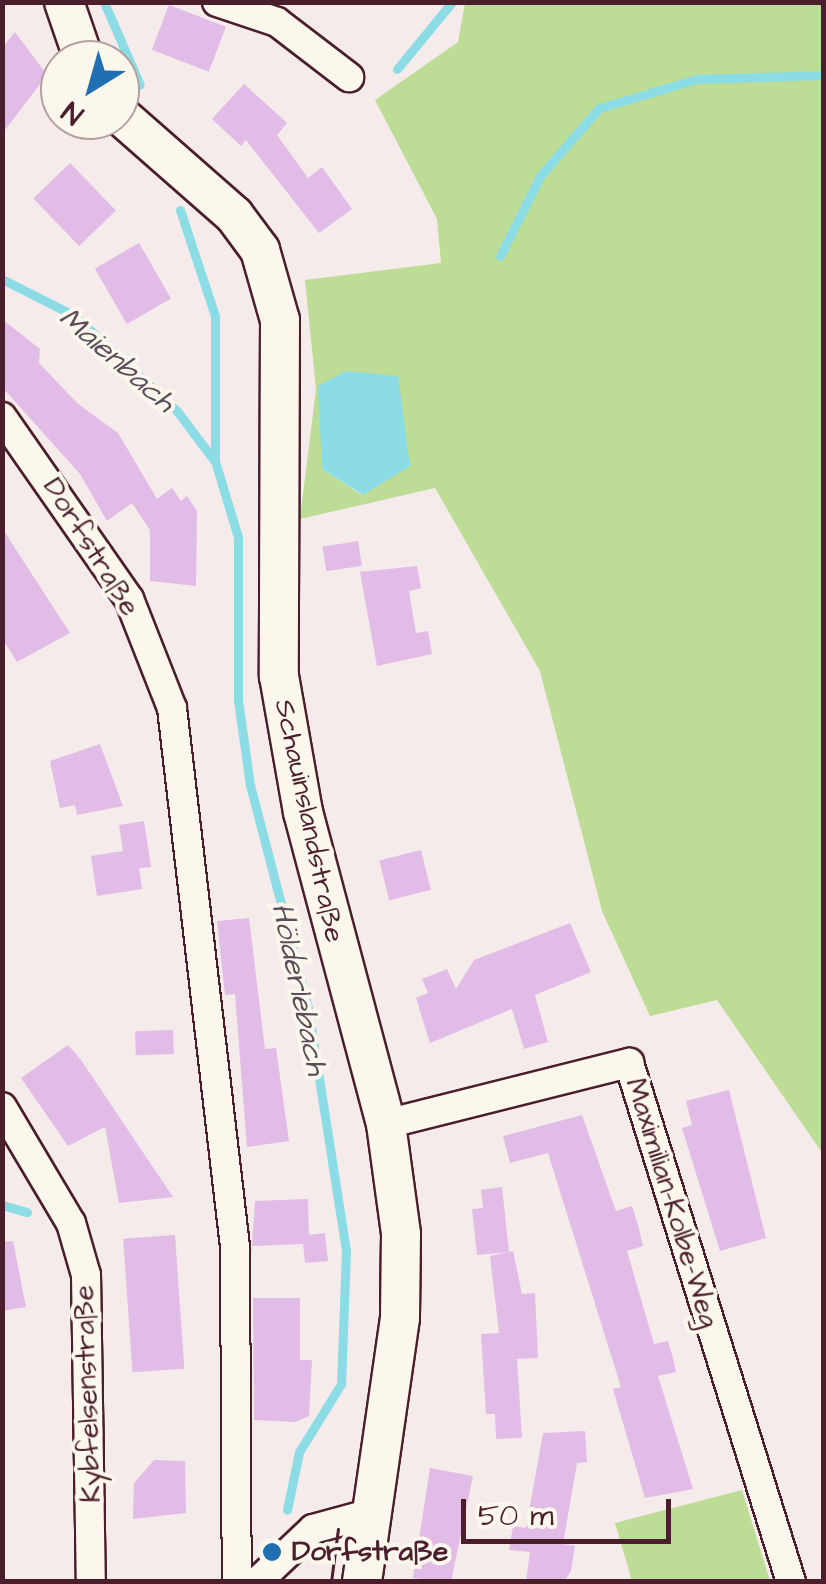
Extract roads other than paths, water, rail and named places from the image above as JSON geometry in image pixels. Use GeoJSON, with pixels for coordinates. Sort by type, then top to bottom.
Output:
{"type":"FeatureCollection","features":[{"type":"Feature","properties":{"kind":"main road"},"geometry":{"type":"LineString","coordinates":[[64,2],[77,40]]}},
{"type":"Feature","properties":{"kind":"main road","name":"Schauinslandstraße"},"geometry":{"type":"LineString","coordinates":[[140,133],[234,215],[273,284],[282,398],[279,676],[308,830],[386,1124],[400,1318],[368,1514],[362,1582]]}},
{"type":"Feature","properties":{"kind":"street"},"geometry":{"type":"LineString","coordinates":[[217,2],[277,22],[349,77]]}},
{"type":"Feature","properties":{"kind":"street","name":"Dorfstraße"},"geometry":{"type":"LineString","coordinates":[[2,417],[129,599],[172,708],[235,1247],[238,1582]]}},
{"type":"Feature","properties":{"kind":"street","name":"Maximilian-Kolbe-Weg"},"geometry":{"type":"LineString","coordinates":[[386,1124],[629,1063],[791,1582]]}},
{"type":"Feature","properties":{"kind":"street","name":"Kybfelsenstraße"},"geometry":{"type":"LineString","coordinates":[[2,1107],[70,1223],[86,1275],[91,1582]]}},
{"type":"Feature","properties":{"kind":"street"},"geometry":{"type":"LineString","coordinates":[[257,1582],[313,1528],[368,1514]]}},
{"type":"Feature","properties":{"kind":"water"},"geometry":{"type":"Polygon","coordinates":[[[346,371],[398,376],[410,466],[363,495],[322,469],[318,386],[346,371]]]}},
{"type":"Feature","properties":{"kind":"waterway"},"geometry":{"type":"LineString","coordinates":[[104,2],[120,40]]}},
{"type":"Feature","properties":{"kind":"waterway"},"geometry":{"type":"LineString","coordinates":[[397,69],[452,2]]}},
{"type":"Feature","properties":{"kind":"waterway"},"geometry":{"type":"LineString","coordinates":[[500,256],[540,176],[599,108],[697,79],[824,75]]}},
{"type":"Feature","properties":{"kind":"waterway","name":"Hölderlebach"},"geometry":{"type":"LineString","coordinates":[[180,210],[215,316],[215,461],[238,537],[238,700],[250,785],[308,1008],[346,1250],[341,1384],[299,1452],[287,1510]]}},
{"type":"Feature","properties":{"kind":"waterway","name":"Maienbach"},"geometry":{"type":"LineString","coordinates":[[2,279],[75,316],[177,411],[213,459]]}},
{"type":"Feature","properties":{"kind":"waterway"},"geometry":{"type":"LineString","coordinates":[[2,1205],[27,1212]]}},
{"type":"Feature","properties":{"kind":"tram line"},"geometry":{"type":"LineString","coordinates":[[331,1582],[338,1529]]}},
{"type":"Feature","properties":{"kind":"place","name":"Dorfstraße"},"geometry":{"type":"Point","coordinates":[272,1552]}}]}
